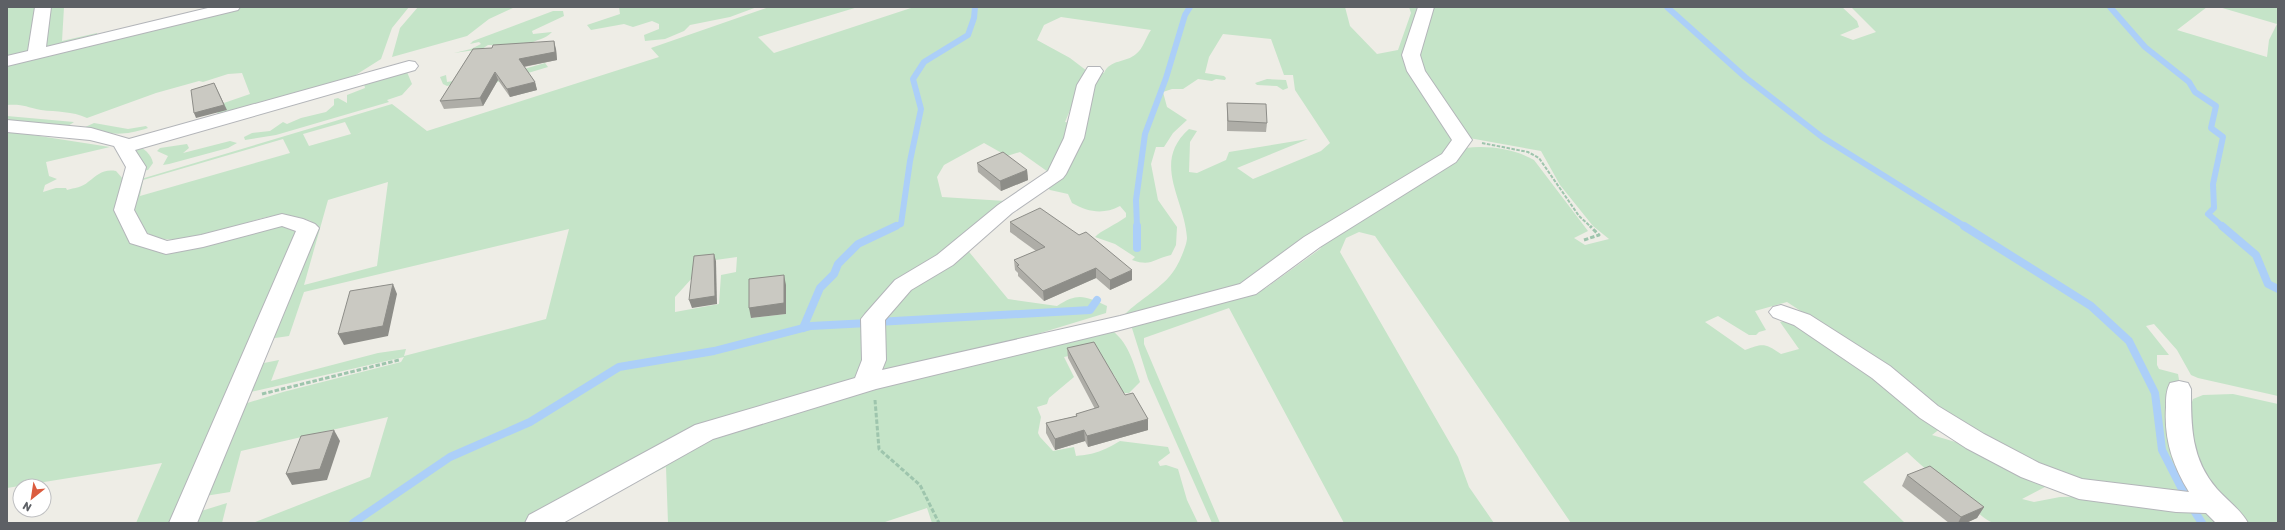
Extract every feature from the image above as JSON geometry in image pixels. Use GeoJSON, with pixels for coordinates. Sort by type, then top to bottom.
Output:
{"type":"FeatureCollection","features":[{"type":"Feature","properties":{"kind":"street"},"geometry":{"type":"LineString","coordinates":[[36,55],[42,7]]}},
{"type":"Feature","properties":{"kind":"street"},"geometry":{"type":"LineString","coordinates":[[7,61],[232,7]]}},
{"type":"Feature","properties":{"kind":"street"},"geometry":{"type":"LineString","coordinates":[[539,523],[704,432],[869,383],[1120,323],[1248,289],[1312,242],[1449,158],[1462,140],[1416,72],[1412,55],[1426,7]]}},
{"type":"Feature","properties":{"kind":"street"},"geometry":{"type":"LineString","coordinates":[[124,147],[171,132],[409,66]]}},
{"type":"Feature","properties":{"kind":"street"},"geometry":{"type":"LineString","coordinates":[[869,383],[874,360],[872,319],[902,285],[945,260],[1005,209],[1056,174],[1074,138],[1086,85],[1094,71]]}},
{"type":"Feature","properties":{"kind":"street"},"geometry":{"type":"LineString","coordinates":[[7,126],[91,134],[121,142],[136,167],[124,210],[138,238],[166,248],[202,242],[282,220],[296,223],[308,228],[183,523]]}},
{"type":"Feature","properties":{"kind":"street"},"geometry":{"type":"LineString","coordinates":[[1781,312],[1802,320],[1881,372],[1929,412],[1975,442],[2030,470],[2079,490],[2130,495],[2176,502],[2212,503]]}},
{"type":"Feature","properties":{"kind":"street"},"geometry":{"type":"LineString","coordinates":[[2179,389],[2179,436],[2186,463],[2200,489],[2212,503],[2234,523]]}},
{"type":"Feature","properties":{"kind":"path"},"geometry":{"type":"LineString","coordinates":[[1462,140],[1528,152],[1539,158],[1579,216],[1598,235],[1584,240]]}},
{"type":"Feature","properties":{"kind":"path"},"geometry":{"type":"LineString","coordinates":[[234,402],[399,360]]}},
{"type":"Feature","properties":{"kind":"path"},"geometry":{"type":"LineString","coordinates":[[869,383],[879,449],[920,485],[939,523]]}},
{"type":"Feature","properties":{"kind":"green space"},"geometry":{"type":"Polygon","coordinates":[[[7,7],[37,7],[28,53],[7,60],[7,7]]]}},
{"type":"Feature","properties":{"kind":"green space"},"geometry":{"type":"Polygon","coordinates":[[[48,7],[64,7],[62,41],[97,33],[97,35],[45,48],[48,7]]]}},
{"type":"Feature","properties":{"kind":"green space"},"geometry":{"type":"Polygon","coordinates":[[[238,7],[409,7],[392,28],[381,59],[351,78],[137,137],[217,114],[221,104],[250,94],[242,73],[228,74],[203,82],[199,81],[156,93],[87,118],[70,113],[41,110],[21,105],[7,105],[7,63],[238,7]]]}},
{"type":"Feature","properties":{"kind":"green space"},"geometry":{"type":"Polygon","coordinates":[[[418,7],[515,7],[489,19],[467,36],[392,57],[400,28],[418,7]]]}},
{"type":"Feature","properties":{"kind":"green space"},"geometry":{"type":"Polygon","coordinates":[[[619,7],[757,7],[730,17],[690,25],[684,31],[665,39],[645,41],[644,35],[659,29],[659,24],[652,21],[633,27],[624,24],[591,30],[587,25],[620,14],[619,7]]]}},
{"type":"Feature","properties":{"kind":"green space"},"geometry":{"type":"Polygon","coordinates":[[[769,7],[858,7],[758,37],[774,53],[914,7],[1345,7],[1350,26],[1377,54],[1398,50],[1411,13],[1409,7],[1422,9],[1412,31],[1408,46],[1408,57],[1412,69],[1425,94],[1457,139],[1449,154],[1438,163],[1331,228],[1264,276],[1246,286],[1163,310],[1126,317],[1125,314],[1165,282],[1170,276],[1181,258],[1187,241],[1185,224],[1173,182],[1171,168],[1172,155],[1178,142],[1189,129],[1197,131],[1190,142],[1189,172],[1197,173],[1226,160],[1229,152],[1308,139],[1237,168],[1253,179],[1321,151],[1330,143],[1295,90],[1293,75],[1284,75],[1271,39],[1223,34],[1209,57],[1205,73],[1224,76],[1226,78],[1225,80],[1216,79],[1212,81],[1198,79],[1183,89],[1172,89],[1163,92],[1167,107],[1187,120],[1173,133],[1164,147],[1156,147],[1151,164],[1158,200],[1177,227],[1176,245],[1171,255],[1152,262],[1144,263],[1132,260],[1135,257],[1115,244],[1095,237],[1126,217],[1126,213],[1120,206],[1108,211],[1084,209],[1072,203],[1068,194],[1050,190],[1046,186],[1047,183],[1059,175],[1078,138],[1088,94],[1097,72],[1104,73],[1110,65],[1128,59],[1136,54],[1141,49],[1151,30],[1061,17],[1044,25],[1037,40],[1070,58],[1087,71],[1065,122],[1070,123],[1063,156],[1051,174],[1020,152],[1007,156],[984,143],[944,165],[937,177],[942,197],[1005,201],[940,257],[910,275],[870,314],[866,326],[869,361],[865,371],[853,384],[705,427],[523,523],[253,523],[370,477],[388,417],[241,451],[230,492],[205,496],[201,494],[241,405],[283,392],[401,362],[404,357],[246,393],[259,364],[279,360],[271,381],[378,353],[406,349],[404,356],[546,319],[569,229],[304,292],[289,336],[268,339],[313,227],[311,221],[292,216],[277,215],[194,237],[174,240],[156,237],[142,228],[135,210],[134,194],[136,186],[141,179],[392,104],[427,131],[659,57],[651,48],[769,7]],[[345,122],[303,134],[309,146],[351,134],[345,122]],[[283,139],[143,180],[140,196],[290,153],[283,139]],[[388,182],[328,200],[304,285],[377,266],[388,182]],[[737,257],[694,263],[693,277],[675,297],[675,312],[719,304],[721,275],[736,272],[737,257]],[[786,285],[752,290],[751,318],[786,314],[786,285]]]}},
{"type":"Feature","properties":{"kind":"green space"},"geometry":{"type":"Polygon","coordinates":[[[1430,7],[1842,7],[1857,21],[1859,27],[1840,35],[1853,40],[1876,32],[1851,7],[2207,7],[2177,30],[2267,57],[2269,40],[2277,24],[2219,7],[2278,7],[2278,396],[2198,378],[2191,375],[2177,350],[2154,324],[2146,326],[2169,355],[2157,355],[2157,365],[2159,369],[2178,374],[2199,495],[2084,485],[1956,428],[1903,378],[1787,302],[1755,311],[1766,330],[1759,332],[1756,335],[1749,335],[1718,316],[1705,322],[1745,350],[1764,345],[1781,354],[1799,349],[1780,322],[1787,320],[1809,329],[1941,428],[1932,435],[1979,449],[2039,480],[2045,487],[2022,499],[2034,502],[2060,497],[2100,496],[2208,507],[2226,523],[1993,523],[1982,516],[1907,452],[1863,482],[1905,523],[1571,523],[1375,236],[1359,232],[1346,238],[1340,252],[1458,457],[1469,487],[1494,523],[1344,523],[1229,308],[1144,338],[1144,344],[1220,523],[1212,523],[1148,379],[1131,325],[1225,302],[1266,288],[1320,249],[1324,243],[1466,148],[1483,147],[1501,149],[1527,156],[1534,160],[1588,231],[1574,238],[1585,245],[1609,239],[1593,226],[1560,185],[1541,151],[1469,138],[1427,79],[1416,54],[1430,7]]]}},
{"type":"Feature","properties":{"kind":"green space"},"geometry":{"type":"Polygon","coordinates":[[[553,11],[563,11],[564,16],[532,31],[533,34],[552,32],[546,37],[528,45],[488,45],[482,49],[454,53],[471,49],[481,44],[479,42],[470,44],[473,41],[553,11]]]}},
{"type":"Feature","properties":{"kind":"green space"},"geometry":{"type":"Polygon","coordinates":[[[545,63],[548,67],[491,84],[472,80],[447,86],[443,84],[440,77],[446,75],[447,82],[524,69],[545,63]]]}},
{"type":"Feature","properties":{"kind":"green space"},"geometry":{"type":"Polygon","coordinates":[[[407,72],[412,84],[402,95],[387,100],[389,102],[276,135],[245,140],[244,137],[252,133],[270,131],[283,122],[287,124],[301,118],[326,112],[334,105],[334,99],[338,98],[347,103],[347,95],[365,88],[363,79],[407,72]]]}},
{"type":"Feature","properties":{"kind":"green space"},"geometry":{"type":"Polygon","coordinates":[[[1267,79],[1286,80],[1288,88],[1283,90],[1277,86],[1257,85],[1255,83],[1267,79]]]}},
{"type":"Feature","properties":{"kind":"green space"},"geometry":{"type":"Polygon","coordinates":[[[7,116],[74,122],[68,126],[7,121],[7,116]]]}},
{"type":"Feature","properties":{"kind":"green space"},"geometry":{"type":"Polygon","coordinates":[[[94,123],[128,129],[146,126],[148,128],[130,133],[116,134],[83,128],[94,123]]]}},
{"type":"Feature","properties":{"kind":"green space"},"geometry":{"type":"Polygon","coordinates":[[[7,131],[110,147],[46,162],[49,176],[57,179],[45,185],[43,192],[56,188],[66,188],[67,190],[78,187],[86,184],[104,172],[116,171],[123,179],[120,207],[122,228],[127,236],[134,242],[146,247],[162,251],[277,224],[291,227],[296,232],[171,523],[136,523],[162,463],[52,481],[52,478],[12,478],[12,487],[7,488],[7,131]]]}},
{"type":"Feature","properties":{"kind":"green space"},"geometry":{"type":"Polygon","coordinates":[[[230,141],[237,143],[228,148],[163,165],[168,156],[157,151],[160,148],[187,144],[189,148],[183,153],[230,141]]]}},
{"type":"Feature","properties":{"kind":"green space"},"geometry":{"type":"Polygon","coordinates":[[[136,145],[142,148],[151,157],[153,163],[148,170],[142,171],[133,151],[136,145]]]}},
{"type":"Feature","properties":{"kind":"green space"},"geometry":{"type":"Polygon","coordinates":[[[965,247],[1008,299],[1057,306],[1076,297],[1082,297],[1107,306],[1106,313],[965,356],[879,378],[881,313],[965,247]]]}},
{"type":"Feature","properties":{"kind":"green space"},"geometry":{"type":"Polygon","coordinates":[[[1110,329],[1126,346],[1140,382],[1129,393],[1124,393],[1116,388],[1117,381],[1114,375],[1105,364],[1097,350],[1064,357],[1074,377],[1049,398],[1047,404],[1037,407],[1041,417],[1038,433],[1053,451],[1074,447],[1076,456],[1099,452],[1120,441],[1168,447],[1170,453],[1158,462],[1160,466],[1166,465],[1178,469],[1187,500],[1198,523],[932,523],[927,508],[882,523],[668,523],[666,467],[571,514],[542,523],[664,459],[768,415],[1110,329]]]}},
{"type":"Feature","properties":{"kind":"green space"},"geometry":{"type":"Polygon","coordinates":[[[2233,394],[2278,404],[2278,523],[2239,523],[2197,470],[2186,420],[2193,399],[2203,395],[2233,394]]]}},
{"type":"Feature","properties":{"kind":"green space"},"geometry":{"type":"Polygon","coordinates":[[[227,503],[222,523],[190,523],[198,512],[227,503]]]}},
{"type":"Feature","properties":{"kind":"building"},"geometry":{"type":"Polygon","coordinates":[[[554,41],[555,52],[519,59],[535,82],[507,89],[495,72],[480,98],[440,101],[473,49],[492,48],[493,45],[554,41]]]}},
{"type":"Feature","properties":{"kind":"building"},"geometry":{"type":"Polygon","coordinates":[[[214,83],[224,105],[194,113],[191,90],[214,83]]]}},
{"type":"Feature","properties":{"kind":"building"},"geometry":{"type":"Polygon","coordinates":[[[1227,103],[1266,104],[1267,123],[1228,121],[1227,103]]]}},
{"type":"Feature","properties":{"kind":"building"},"geometry":{"type":"Polygon","coordinates":[[[1003,152],[1027,170],[1000,181],[977,163],[1003,152]]]}},
{"type":"Feature","properties":{"kind":"building"},"geometry":{"type":"Polygon","coordinates":[[[1040,208],[1079,235],[1086,232],[1132,270],[1110,280],[1096,268],[1043,291],[1017,266],[1019,265],[1014,260],[1045,247],[1010,222],[1040,208]]]}},
{"type":"Feature","properties":{"kind":"building"},"geometry":{"type":"Polygon","coordinates":[[[714,254],[715,296],[689,300],[694,256],[714,254]]]}},
{"type":"Feature","properties":{"kind":"building"},"geometry":{"type":"Polygon","coordinates":[[[784,275],[784,303],[749,308],[749,279],[784,275]]]}},
{"type":"Feature","properties":{"kind":"building"},"geometry":{"type":"Polygon","coordinates":[[[393,284],[383,326],[338,334],[350,291],[393,284]]]}},
{"type":"Feature","properties":{"kind":"building"},"geometry":{"type":"Polygon","coordinates":[[[1094,342],[1125,395],[1133,393],[1148,419],[1087,436],[1084,430],[1055,439],[1046,423],[1077,416],[1076,414],[1099,407],[1067,348],[1094,342]]]}},
{"type":"Feature","properties":{"kind":"building"},"geometry":{"type":"Polygon","coordinates":[[[334,430],[320,469],[286,474],[301,436],[334,430]]]}},
{"type":"Feature","properties":{"kind":"building"},"geometry":{"type":"Polygon","coordinates":[[[1930,466],[1984,507],[1961,517],[1907,475],[1930,466]]]}},
{"type":"Feature","properties":{"kind":"waterway"},"geometry":{"type":"LineString","coordinates":[[894,227],[901,224],[910,161],[921,109],[913,79],[924,62],[968,35],[974,18],[975,7]]}},
{"type":"Feature","properties":{"kind":"waterway"},"geometry":{"type":"LineString","coordinates":[[1137,227],[1136,200],[1145,134],[1166,78],[1185,15],[1190,7]]}},
{"type":"Feature","properties":{"kind":"waterway"},"geometry":{"type":"LineString","coordinates":[[1667,7],[1745,77],[1822,137],[1966,227]]}},
{"type":"Feature","properties":{"kind":"waterway"},"geometry":{"type":"LineString","coordinates":[[2110,7],[2145,47],[2189,82],[2195,92],[2216,106],[2211,128],[2223,137],[2213,184],[2214,208],[2208,214],[2223,227]]}},
{"type":"Feature","properties":{"kind":"waterway"},"geometry":{"type":"LineString","coordinates":[[803,328],[820,288],[834,274],[838,264],[858,244],[896,226]]}},
{"type":"Feature","properties":{"kind":"waterway"},"geometry":{"type":"LineString","coordinates":[[1964,226],[2091,306],[2129,341],[2155,393],[2162,450],[2187,499]]}},
{"type":"Feature","properties":{"kind":"waterway"},"geometry":{"type":"LineString","coordinates":[[2222,226],[2256,255],[2268,284],[2278,289]]}},
{"type":"Feature","properties":{"kind":"waterway"},"geometry":{"type":"LineString","coordinates":[[1137,227],[1137,248]]}},
{"type":"Feature","properties":{"kind":"waterway"},"geometry":{"type":"LineString","coordinates":[[877,322],[1090,310],[1097,300]]}},
{"type":"Feature","properties":{"kind":"waterway"},"geometry":{"type":"LineString","coordinates":[[353,523],[450,457],[530,422],[619,367],[714,351],[811,326],[868,323]]}},
{"type":"Feature","properties":{"kind":"waterway"},"geometry":{"type":"LineString","coordinates":[[2193,509],[2202,523]]}}]}
